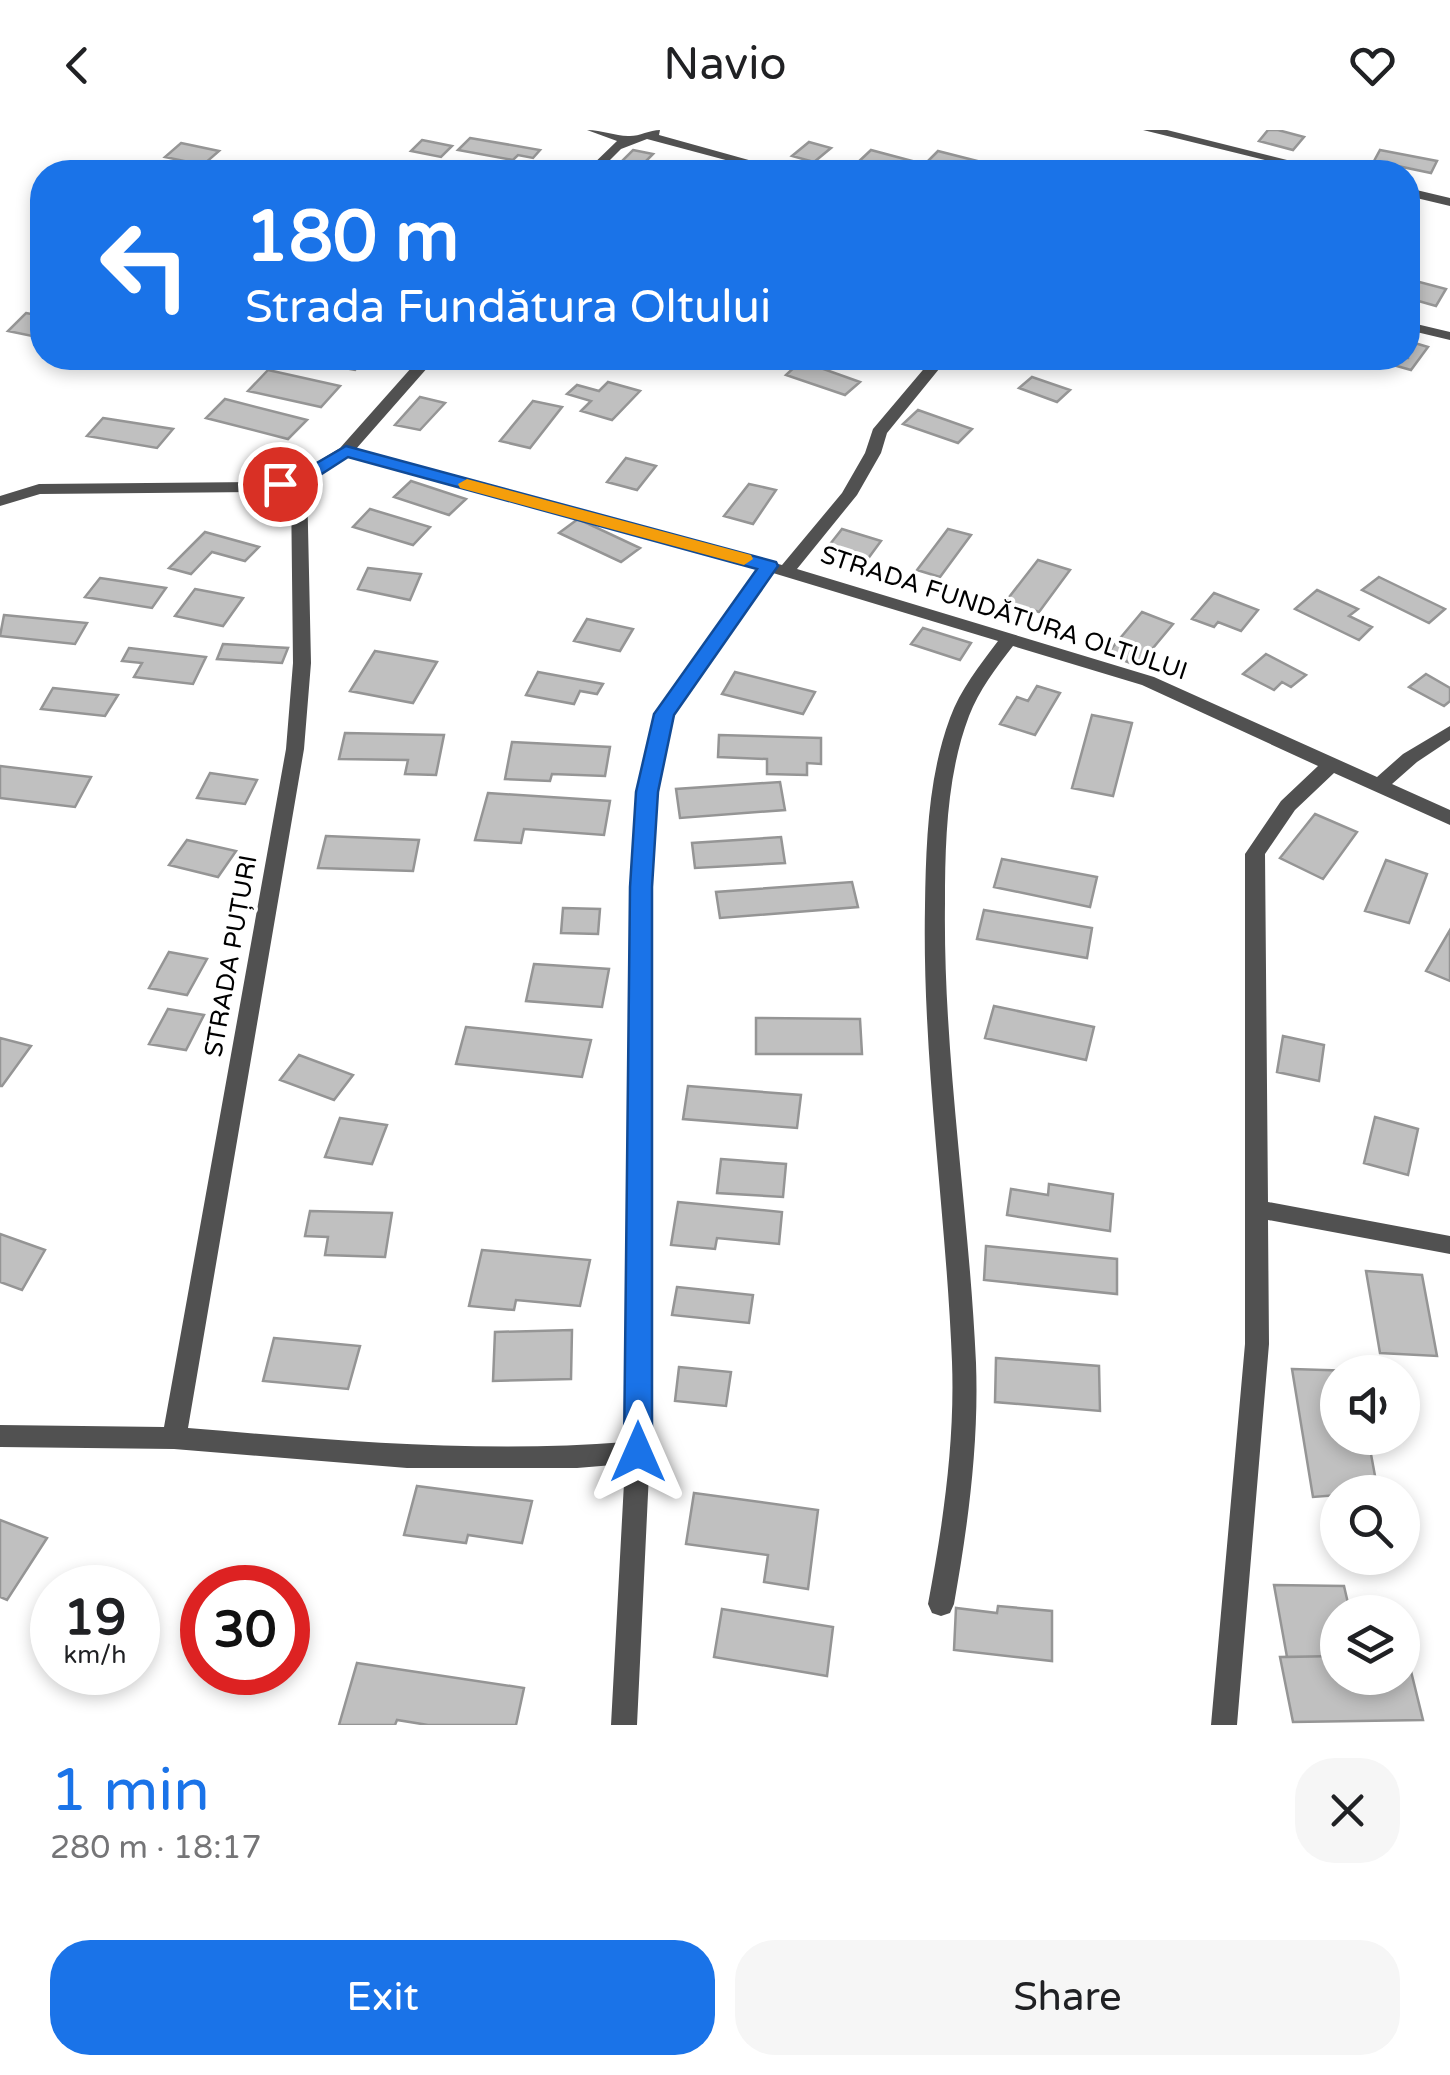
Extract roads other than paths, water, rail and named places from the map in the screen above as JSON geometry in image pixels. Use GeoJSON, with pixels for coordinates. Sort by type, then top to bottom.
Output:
{"type":"FeatureCollection","features":[{"type":"Feature","properties":{"kind":"street"},"geometry":{"type":"LineString","coordinates":[[594,130],[627,140]]}},
{"type":"Feature","properties":{"kind":"street"},"geometry":{"type":"LineString","coordinates":[[1150,130],[1277,160]]}},
{"type":"Feature","properties":{"kind":"street"},"geometry":{"type":"LineString","coordinates":[[602,160],[627,140],[651,132],[746,160]]}},
{"type":"Feature","properties":{"kind":"street"},"geometry":{"type":"LineString","coordinates":[[1420,195],[1450,202]]}},
{"type":"Feature","properties":{"kind":"street"},"geometry":{"type":"LineString","coordinates":[[1420,329],[1450,336]]}},
{"type":"Feature","properties":{"kind":"street"},"geometry":{"type":"LineString","coordinates":[[2,500],[39,489],[260,487],[299,480],[346,451],[417,370]]}},
{"type":"Feature","properties":{"kind":"street"},"geometry":{"type":"LineString","coordinates":[[624,1725],[638,1452],[641,887],[647,792],[664,714],[777,568],[849,495],[874,453],[878,432],[931,370]]}},
{"type":"Feature","properties":{"kind":"street","name":"STRADA FUNDĂTURA OLTULUI"},"geometry":{"type":"LineString","coordinates":[[346,451],[777,568],[1162,687],[1450,818]]}},
{"type":"Feature","properties":{"kind":"street","name":"STRADA PUȚURI"},"geometry":{"type":"LineString","coordinates":[[174,1438],[296,749],[302,663],[299,480]]}},
{"type":"Feature","properties":{"kind":"street"},"geometry":{"type":"LineString","coordinates":[[941,1604],[957,1520],[963,1336],[938,1072],[933,938],[936,862],[944,766],[960,716],[978,680],[1010,637]]}},
{"type":"Feature","properties":{"kind":"street"},"geometry":{"type":"LineString","coordinates":[[1378,787],[1410,758],[1450,732]]}},
{"type":"Feature","properties":{"kind":"street"},"geometry":{"type":"LineString","coordinates":[[1224,1725],[1258,1344],[1255,854],[1277,817],[1303,786],[1330,765]]}},
{"type":"Feature","properties":{"kind":"street"},"geometry":{"type":"LineString","coordinates":[[1258,1208],[1450,1244]]}},
{"type":"Feature","properties":{"kind":"street"},"geometry":{"type":"LineString","coordinates":[[0,1436],[174,1438],[407,1457],[577,1457],[638,1452]]}}]}
